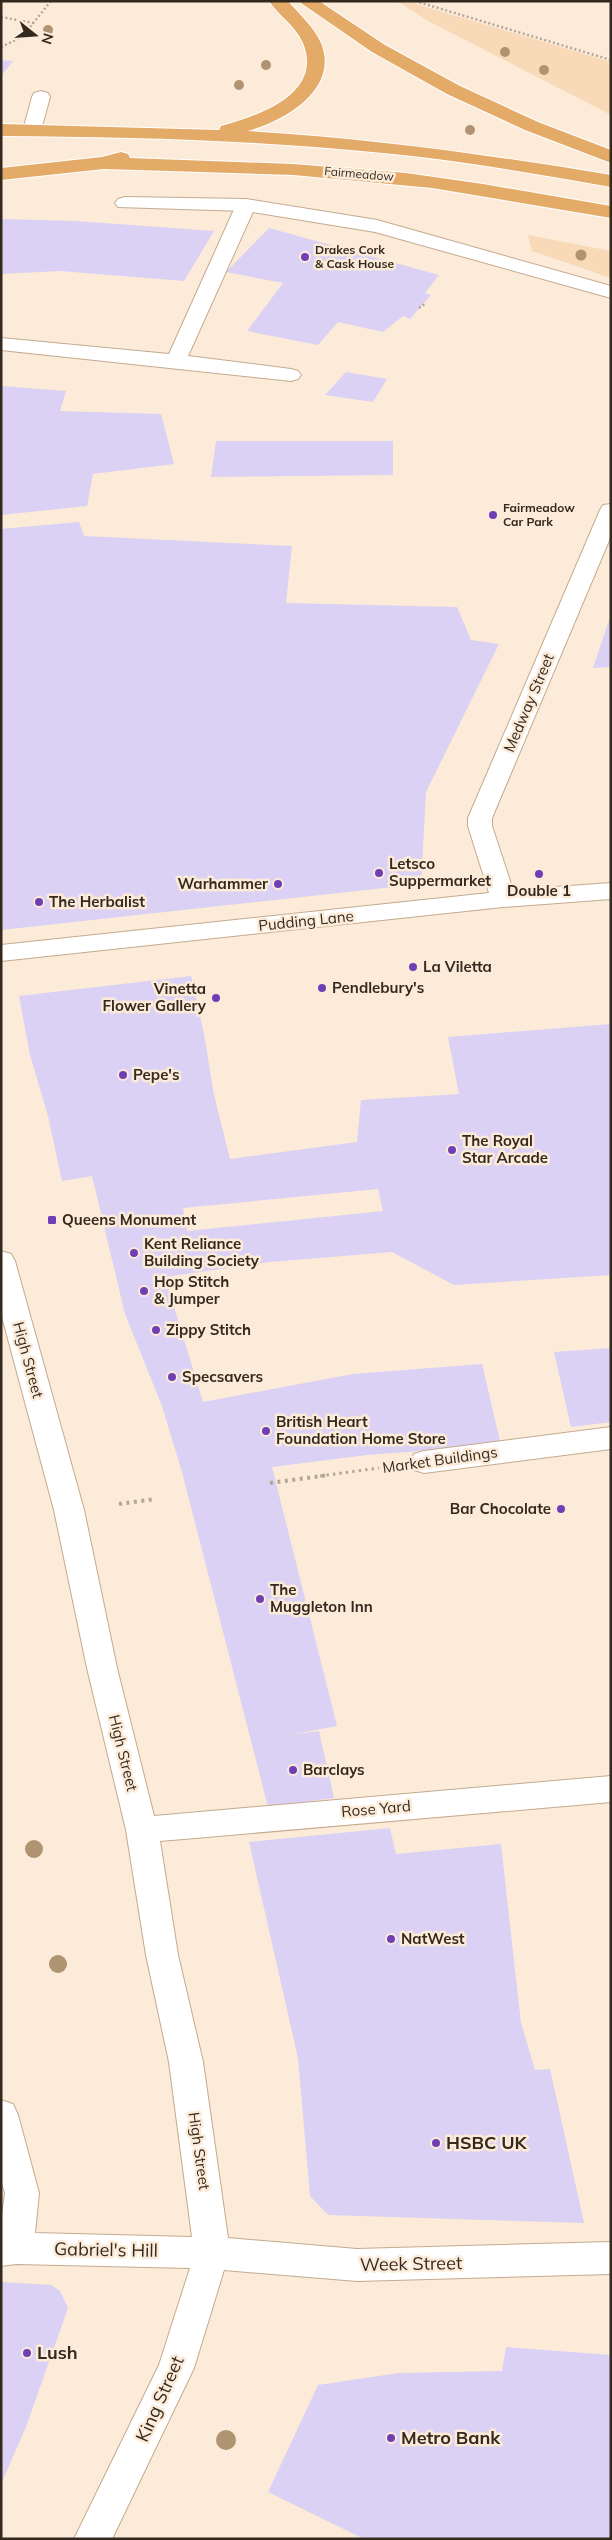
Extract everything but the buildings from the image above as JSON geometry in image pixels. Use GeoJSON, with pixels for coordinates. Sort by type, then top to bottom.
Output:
{"type":"FeatureCollection","features":[{"type":"Feature","properties":{"kind":"highway"},"geometry":{"type":"LineString","coordinates":[[1,174],[30,169],[104,163],[260,121],[286,106],[311,84],[318,64],[311,42],[278,1]]}},
{"type":"Feature","properties":{"kind":"highway"},"geometry":{"type":"LineString","coordinates":[[307,1],[349,32],[401,62],[493,109],[578,146],[611,157]]}},
{"type":"Feature","properties":{"kind":"highway"},"geometry":{"type":"LineString","coordinates":[[1,130],[103,130],[212,135],[382,147],[611,181]]}},
{"type":"Feature","properties":{"kind":"highway","name":"Fairmeadow"},"geometry":{"type":"LineString","coordinates":[[104,163],[239,166],[389,177],[488,190],[611,212]]}},
{"type":"Feature","properties":{"kind":"highway"},"geometry":{"type":"LineString","coordinates":[[1,168],[30,169]]}},
{"type":"Feature","properties":{"kind":"street"},"geometry":{"type":"LineString","coordinates":[[32,130],[41,97]]}},
{"type":"Feature","properties":{"kind":"street"},"geometry":{"type":"LineString","coordinates":[[125,203],[246,205],[377,226],[611,292]]}},
{"type":"Feature","properties":{"kind":"street"},"geometry":{"type":"LineString","coordinates":[[176,361],[246,205]]}},
{"type":"Feature","properties":{"kind":"street"},"geometry":{"type":"LineString","coordinates":[[1,344],[176,361],[291,375]]}},
{"type":"Feature","properties":{"kind":"street","name":"Medway Street"},"geometry":{"type":"LineString","coordinates":[[503,899],[480,826],[480,818],[611,510]]}},
{"type":"Feature","properties":{"kind":"street","name":"Pudding Lane"},"geometry":{"type":"LineString","coordinates":[[1,954],[503,899],[611,891]]}},
{"type":"Feature","properties":{"kind":"street","name":"High Street"},"geometry":{"type":"LineString","coordinates":[[1,1261],[69,1510],[102,1668],[142,1830],[162,1955],[186,2062],[212,2253]]}},
{"type":"Feature","properties":{"kind":"street","name":"Market Buildings"},"geometry":{"type":"LineString","coordinates":[[424,1462],[611,1438]]}},
{"type":"Feature","properties":{"kind":"street","name":"Rose Yard"},"geometry":{"type":"LineString","coordinates":[[142,1830],[611,1789]]}},
{"type":"Feature","properties":{"kind":"street"},"geometry":{"type":"LineString","coordinates":[[1,2115],[22,2193],[9,2249]]}},
{"type":"Feature","properties":{"kind":"street","name":"Gabriel's Hill"},"geometry":{"type":"LineString","coordinates":[[9,2249],[212,2253]]}},
{"type":"Feature","properties":{"kind":"street","name":"Week Street"},"geometry":{"type":"LineString","coordinates":[[212,2253],[357,2265],[611,2258]]}},
{"type":"Feature","properties":{"kind":"street","name":"King Street"},"geometry":{"type":"LineString","coordinates":[[93,2539],[176,2368],[212,2253]]}},
{"type":"Feature","properties":{"kind":"path"},"geometry":{"type":"LineString","coordinates":[[1,47],[22,37],[51,1]]}},
{"type":"Feature","properties":{"kind":"path"},"geometry":{"type":"LineString","coordinates":[[415,1],[611,60]]}},
{"type":"Feature","properties":{"kind":"path"},"geometry":{"type":"LineString","coordinates":[[1,17],[34,23]]}},
{"type":"Feature","properties":{"kind":"path"},"geometry":{"type":"LineString","coordinates":[[419,308],[426,303]]}},
{"type":"Feature","properties":{"kind":"path","name":"Market Buildings"},"geometry":{"type":"LineString","coordinates":[[270,1484],[424,1462]]}},
{"type":"Feature","properties":{"kind":"shaded area"},"geometry":{"type":"Polygon","coordinates":[[[397,1],[406,1],[611,62],[611,115],[430,22],[397,1]]]}},
{"type":"Feature","properties":{"kind":"shaded area"},"geometry":{"type":"Polygon","coordinates":[[[528,235],[611,251],[611,278],[532,251],[528,235]]]}},
{"type":"Feature","properties":{"kind":"place","name":"Drakes Cork & Cask House"},"geometry":{"type":"Point","coordinates":[305,257]}},
{"type":"Feature","properties":{"kind":"place","name":"Fairmeadow Car Park"},"geometry":{"type":"Point","coordinates":[493,515]}},
{"type":"Feature","properties":{"kind":"place","name":"Letsco Suppermarket"},"geometry":{"type":"Point","coordinates":[379,873]}},
{"type":"Feature","properties":{"kind":"place","name":"Double 1"},"geometry":{"type":"Point","coordinates":[539,874]}},
{"type":"Feature","properties":{"kind":"place","name":"Warhammer"},"geometry":{"type":"Point","coordinates":[278,884]}},
{"type":"Feature","properties":{"kind":"place","name":"The Herbalist"},"geometry":{"type":"Point","coordinates":[39,902]}},
{"type":"Feature","properties":{"kind":"place","name":"La Viletta"},"geometry":{"type":"Point","coordinates":[413,967]}},
{"type":"Feature","properties":{"kind":"place","name":"Pendlebury's"},"geometry":{"type":"Point","coordinates":[322,988]}},
{"type":"Feature","properties":{"kind":"place","name":"Vinetta Flower Gallery"},"geometry":{"type":"Point","coordinates":[216,998]}},
{"type":"Feature","properties":{"kind":"place","name":"Pepe's"},"geometry":{"type":"Point","coordinates":[123,1075]}},
{"type":"Feature","properties":{"kind":"place","name":"The Royal Star Arcade"},"geometry":{"type":"Point","coordinates":[452,1150]}},
{"type":"Feature","properties":{"kind":"place","name":"Queens Monument"},"geometry":{"type":"Point","coordinates":[52,1220]}},
{"type":"Feature","properties":{"kind":"place","name":"Kent Reliance Building Society"},"geometry":{"type":"Point","coordinates":[134,1253]}},
{"type":"Feature","properties":{"kind":"place","name":"Hop Stitch & Jumper"},"geometry":{"type":"Point","coordinates":[144,1291]}},
{"type":"Feature","properties":{"kind":"place","name":"Zippy Stitch"},"geometry":{"type":"Point","coordinates":[156,1330]}},
{"type":"Feature","properties":{"kind":"place","name":"Specsavers"},"geometry":{"type":"Point","coordinates":[172,1377]}},
{"type":"Feature","properties":{"kind":"place","name":"British Heart Foundation Home Store"},"geometry":{"type":"Point","coordinates":[266,1431]}},
{"type":"Feature","properties":{"kind":"place","name":"Bar Chocolate"},"geometry":{"type":"Point","coordinates":[561,1509]}},
{"type":"Feature","properties":{"kind":"place","name":"The Muggleton Inn"},"geometry":{"type":"Point","coordinates":[260,1599]}},
{"type":"Feature","properties":{"kind":"place","name":"Barclays"},"geometry":{"type":"Point","coordinates":[293,1770]}},
{"type":"Feature","properties":{"kind":"place","name":"NatWest"},"geometry":{"type":"Point","coordinates":[391,1939]}},
{"type":"Feature","properties":{"kind":"place","name":"HSBC UK"},"geometry":{"type":"Point","coordinates":[436,2143]}},
{"type":"Feature","properties":{"kind":"place","name":"Lush"},"geometry":{"type":"Point","coordinates":[27,2353]}},
{"type":"Feature","properties":{"kind":"place","name":"Metro Bank"},"geometry":{"type":"Point","coordinates":[391,2438]}}]}
